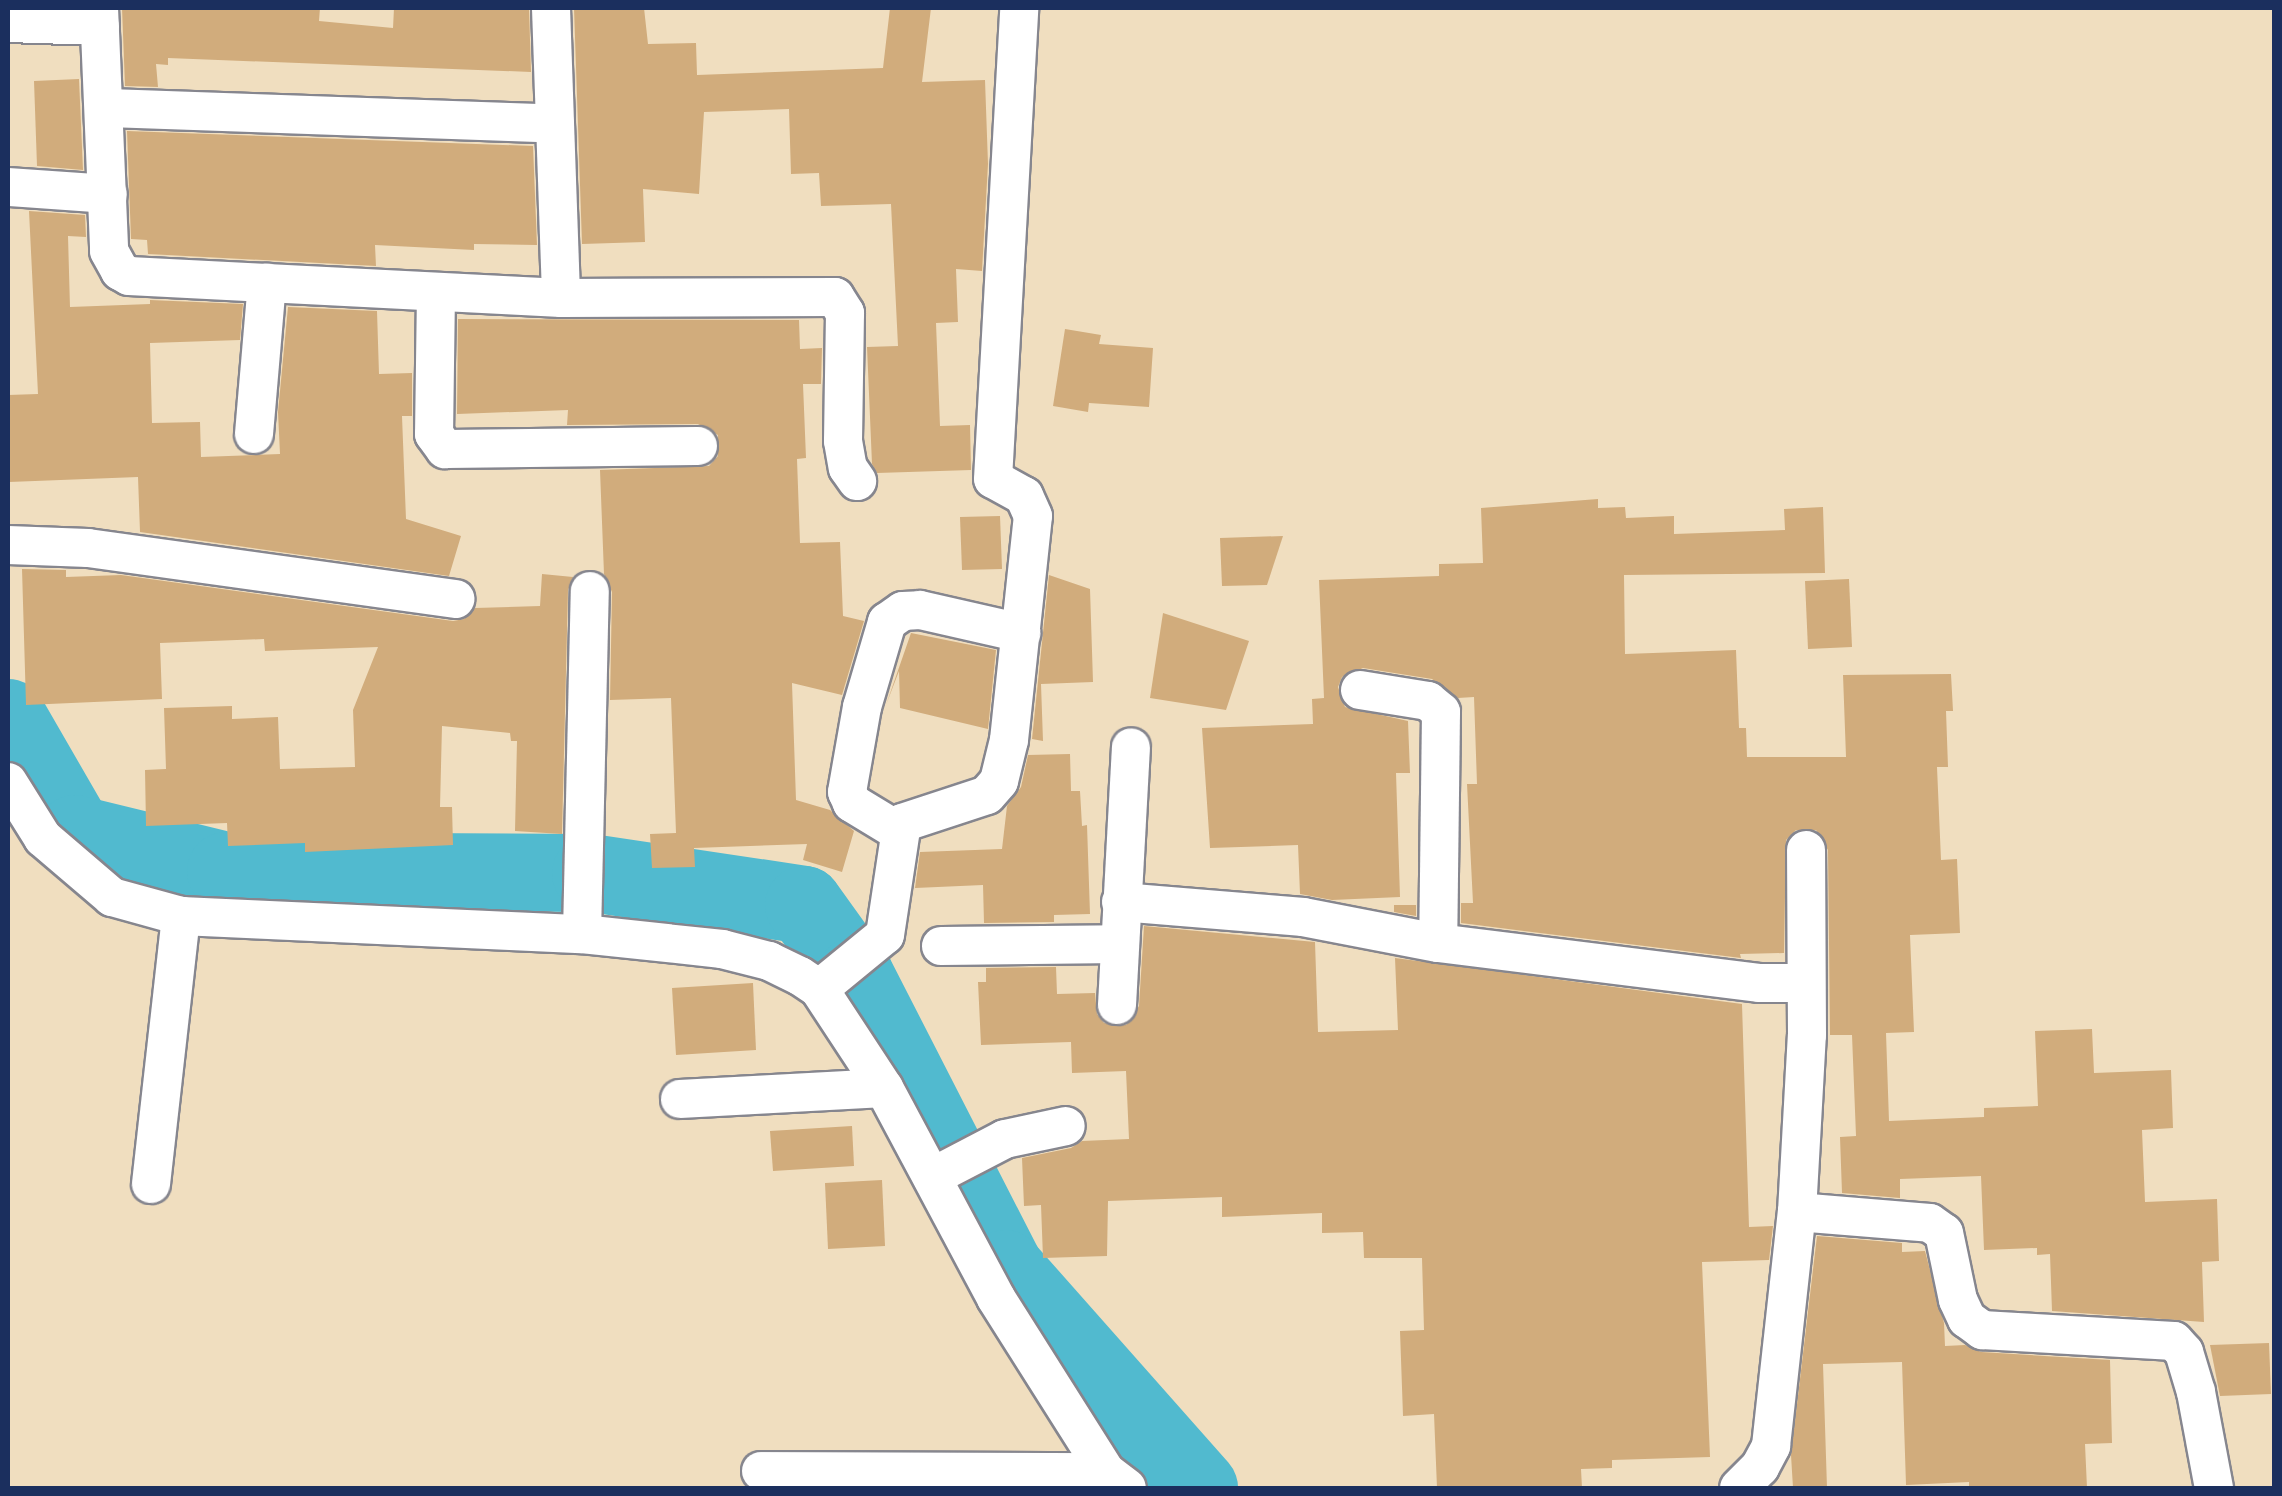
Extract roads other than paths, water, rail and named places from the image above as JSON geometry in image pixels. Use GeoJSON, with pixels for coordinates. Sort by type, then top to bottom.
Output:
{"type":"FeatureCollection","features":[{"type":"Feature","properties":{"kind":"street"},"geometry":{"type":"LineString","coordinates":[[552,8],[561,298]]}},
{"type":"Feature","properties":{"kind":"street"},"geometry":{"type":"LineString","coordinates":[[830,981],[880,942],[888,927],[898,830],[908,819],[981,798],[994,788],[1008,740],[1032,508],[1024,496],[993,479],[1019,8]]}},
{"type":"Feature","properties":{"kind":"street"},"geometry":{"type":"LineString","coordinates":[[8,23],[99,16],[106,108],[109,251],[120,272],[129,276],[561,298],[835,296],[845,313],[843,442],[848,468],[857,481]]}},
{"type":"Feature","properties":{"kind":"street"},"geometry":{"type":"LineString","coordinates":[[106,108],[555,124]]}},
{"type":"Feature","properties":{"kind":"street"},"geometry":{"type":"LineString","coordinates":[[8,187],[108,194]]}},
{"type":"Feature","properties":{"kind":"street"},"geometry":{"type":"LineString","coordinates":[[254,434],[267,283]]}},
{"type":"Feature","properties":{"kind":"street"},"geometry":{"type":"LineString","coordinates":[[436,292],[434,434],[445,449],[698,446]]}},
{"type":"Feature","properties":{"kind":"street"},"geometry":{"type":"LineString","coordinates":[[8,545],[88,548],[207,568],[455,599]]}},
{"type":"Feature","properties":{"kind":"street"},"geometry":{"type":"LineString","coordinates":[[582,915],[590,591]]}},
{"type":"Feature","properties":{"kind":"street"},"geometry":{"type":"LineString","coordinates":[[898,830],[852,803],[847,792],[862,707],[887,622],[902,611],[920,610],[1020,632]]}},
{"type":"Feature","properties":{"kind":"street"},"geometry":{"type":"LineString","coordinates":[[1360,690],[1428,700],[1441,712],[1438,943]]}},
{"type":"Feature","properties":{"kind":"street"},"geometry":{"type":"LineString","coordinates":[[1117,1005],[1131,747]]}},
{"type":"Feature","properties":{"kind":"street"},"geometry":{"type":"LineString","coordinates":[[8,783],[42,838],[84,876],[112,897],[181,916],[582,915],[769,961],[830,981],[884,1088],[949,1168],[996,1298],[1116,1480]]}},
{"type":"Feature","properties":{"kind":"street"},"geometry":{"type":"LineString","coordinates":[[1739,1488],[1760,1468],[1771,1446],[1797,1212],[1806,1070],[1806,850]]}},
{"type":"Feature","properties":{"kind":"street"},"geometry":{"type":"LineString","coordinates":[[1121,902],[1302,917],[1438,943],[1759,983],[1804,983]]}},
{"type":"Feature","properties":{"kind":"street"},"geometry":{"type":"LineString","coordinates":[[151,1184],[181,916]]}},
{"type":"Feature","properties":{"kind":"street"},"geometry":{"type":"LineString","coordinates":[[941,946],[1120,944]]}},
{"type":"Feature","properties":{"kind":"street"},"geometry":{"type":"LineString","coordinates":[[680,1099],[884,1088]]}},
{"type":"Feature","properties":{"kind":"street"},"geometry":{"type":"LineString","coordinates":[[949,1168],[1005,1139],[1066,1126]]}},
{"type":"Feature","properties":{"kind":"street"},"geometry":{"type":"LineString","coordinates":[[1797,1212],[1930,1223],[1944,1233],[1963,1310],[1982,1330],[2174,1341],[2184,1352],[2196,1392],[2214,1488]]}},
{"type":"Feature","properties":{"kind":"street"},"geometry":{"type":"LineString","coordinates":[[761,1471],[1116,1480]]}},
{"type":"Feature","properties":{"kind":"waterway"},"geometry":{"type":"LineString","coordinates":[[8,718],[75,834],[226,871],[591,873],[804,905],[855,976],[1005,1269],[1199,1488]]}}]}
